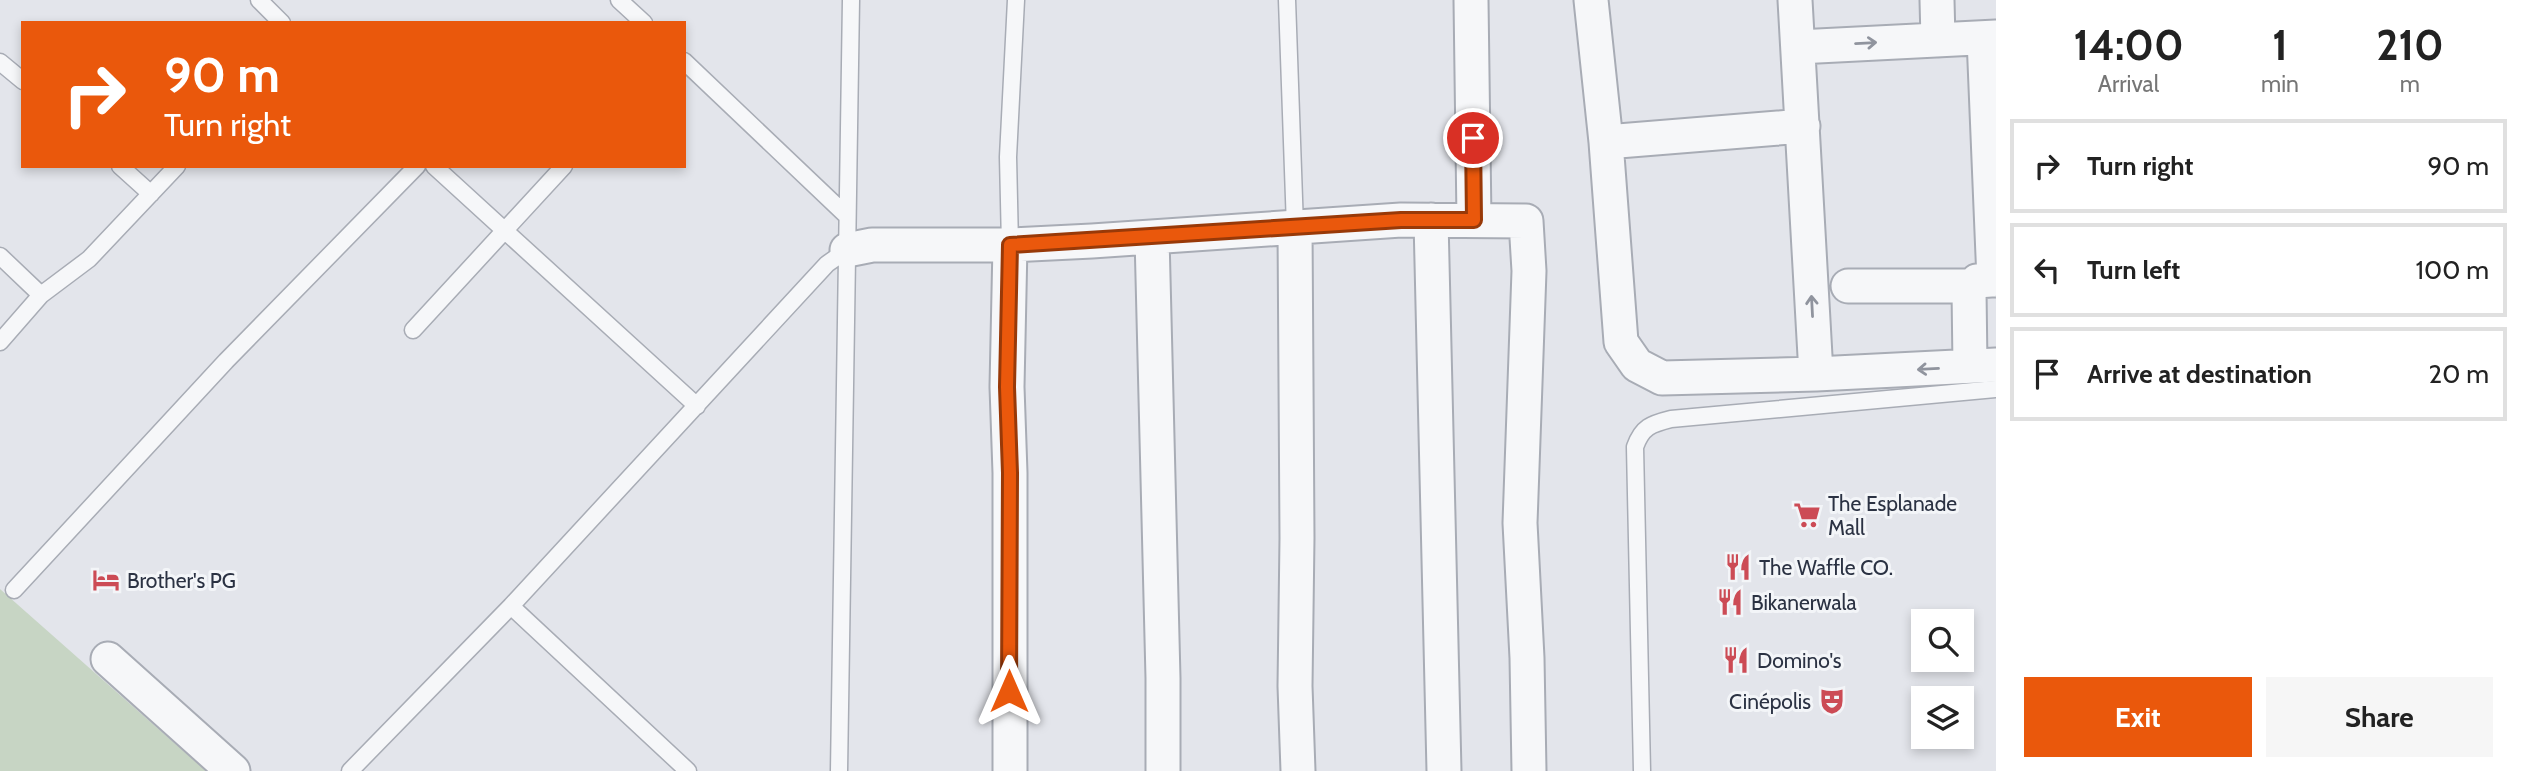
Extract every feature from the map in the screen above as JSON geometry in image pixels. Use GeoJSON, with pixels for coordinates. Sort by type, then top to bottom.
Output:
{"type":"FeatureCollection","features":[{"type":"Feature","properties":{"kind":"street"},"geometry":{"type":"LineString","coordinates":[[1471,0],[1474,220]]}},
{"type":"Feature","properties":{"kind":"street"},"geometry":{"type":"LineString","coordinates":[[1591,0],[1606,142],[1621,342],[1637,365],[1662,378],[1983,366],[1969,290],[1988,282]]}},
{"type":"Feature","properties":{"kind":"street"},"geometry":{"type":"LineString","coordinates":[[1795,0],[1816,374]]}},
{"type":"Feature","properties":{"kind":"street"},"geometry":{"type":"LineString","coordinates":[[1937,0],[1938,40]]}},
{"type":"Feature","properties":{"kind":"street"},"geometry":{"type":"LineString","coordinates":[[1798,47],[1990,37],[1988,282]]}},
{"type":"Feature","properties":{"kind":"street"},"geometry":{"type":"LineString","coordinates":[[1606,142],[1802,126]]}},
{"type":"Feature","properties":{"kind":"street"},"geometry":{"type":"LineString","coordinates":[[847,250],[872,245],[1010,245],[1431,220],[1526,221],[1529,271],[1520,523],[1530,771]]}},
{"type":"Feature","properties":{"kind":"street"},"geometry":{"type":"LineString","coordinates":[[1431,220],[1444,771]]}},
{"type":"Feature","properties":{"kind":"street"},"geometry":{"type":"LineString","coordinates":[[1295,227],[1295,685],[1298,771]]}},
{"type":"Feature","properties":{"kind":"street"},"geometry":{"type":"LineString","coordinates":[[1152,237],[1163,771]]}},
{"type":"Feature","properties":{"kind":"street"},"geometry":{"type":"LineString","coordinates":[[1010,245],[1007,387],[1010,473],[1010,771]]}},
{"type":"Feature","properties":{"kind":"street"},"geometry":{"type":"LineString","coordinates":[[1848,286],[1988,282]]}},
{"type":"Feature","properties":{"kind":"street"},"geometry":{"type":"LineString","coordinates":[[108,659],[233,771]]}},
{"type":"Feature","properties":{"kind":"lane"},"geometry":{"type":"LineString","coordinates":[[259,0],[280,21]]}},
{"type":"Feature","properties":{"kind":"lane"},"geometry":{"type":"LineString","coordinates":[[619,0],[641,21]]}},
{"type":"Feature","properties":{"kind":"lane"},"geometry":{"type":"LineString","coordinates":[[839,771],[851,0]]}},
{"type":"Feature","properties":{"kind":"lane"},"geometry":{"type":"LineString","coordinates":[[1010,245],[1008,157],[1016,0]]}},
{"type":"Feature","properties":{"kind":"lane"},"geometry":{"type":"LineString","coordinates":[[1287,0],[1295,227]]}},
{"type":"Feature","properties":{"kind":"lane"},"geometry":{"type":"LineString","coordinates":[[0,62],[21,80]]}},
{"type":"Feature","properties":{"kind":"lane"},"geometry":{"type":"LineString","coordinates":[[686,63],[847,216]]}},
{"type":"Feature","properties":{"kind":"lane"},"geometry":{"type":"LineString","coordinates":[[122,168],[151,194]]}},
{"type":"Feature","properties":{"kind":"lane"},"geometry":{"type":"LineString","coordinates":[[0,342],[41,295],[89,259],[175,168]]}},
{"type":"Feature","properties":{"kind":"lane"},"geometry":{"type":"LineString","coordinates":[[14,590],[226,361],[416,168]]}},
{"type":"Feature","properties":{"kind":"lane"},"geometry":{"type":"LineString","coordinates":[[436,168],[697,406]]}},
{"type":"Feature","properties":{"kind":"lane"},"geometry":{"type":"LineString","coordinates":[[413,330],[562,168]]}},
{"type":"Feature","properties":{"kind":"lane"},"geometry":{"type":"LineString","coordinates":[[350,771],[510,606],[827,264],[847,250]]}},
{"type":"Feature","properties":{"kind":"lane"},"geometry":{"type":"LineString","coordinates":[[0,256],[41,295]]}},
{"type":"Feature","properties":{"kind":"lane"},"geometry":{"type":"LineString","coordinates":[[1642,771],[1635,447],[1640,433],[1649,424],[1671,419],[1996,389]]}},
{"type":"Feature","properties":{"kind":"lane"},"geometry":{"type":"LineString","coordinates":[[510,606],[688,771]]}},
{"type":"Feature","properties":{"kind":"green space"},"geometry":{"type":"Polygon","coordinates":[[[0,589],[206,771],[0,771],[0,589]]]}},
{"type":"Feature","properties":{"kind":"place","name":"The Esplanade Mall"},"geometry":{"type":"Point","coordinates":[1807,515]}},
{"type":"Feature","properties":{"kind":"place","name":"The Waffle CO."},"geometry":{"type":"Point","coordinates":[1738,567]}},
{"type":"Feature","properties":{"kind":"place","name":"Brother's PG"},"geometry":{"type":"Point","coordinates":[106,580]}},
{"type":"Feature","properties":{"kind":"place","name":"Bikanerwala"},"geometry":{"type":"Point","coordinates":[1730,602]}},
{"type":"Feature","properties":{"kind":"place","name":"Domino's"},"geometry":{"type":"Point","coordinates":[1736,660]}},
{"type":"Feature","properties":{"kind":"place","name":"Cinépolis"},"geometry":{"type":"Point","coordinates":[1832,701]}},
{"type":"Feature","properties":{"kind":"route"},"geometry":{"type":"LineString","coordinates":[[1009,691],[1010,473],[1007,387],[1010,245],[1401,220],[1474,220],[1473,138]]}}]}
